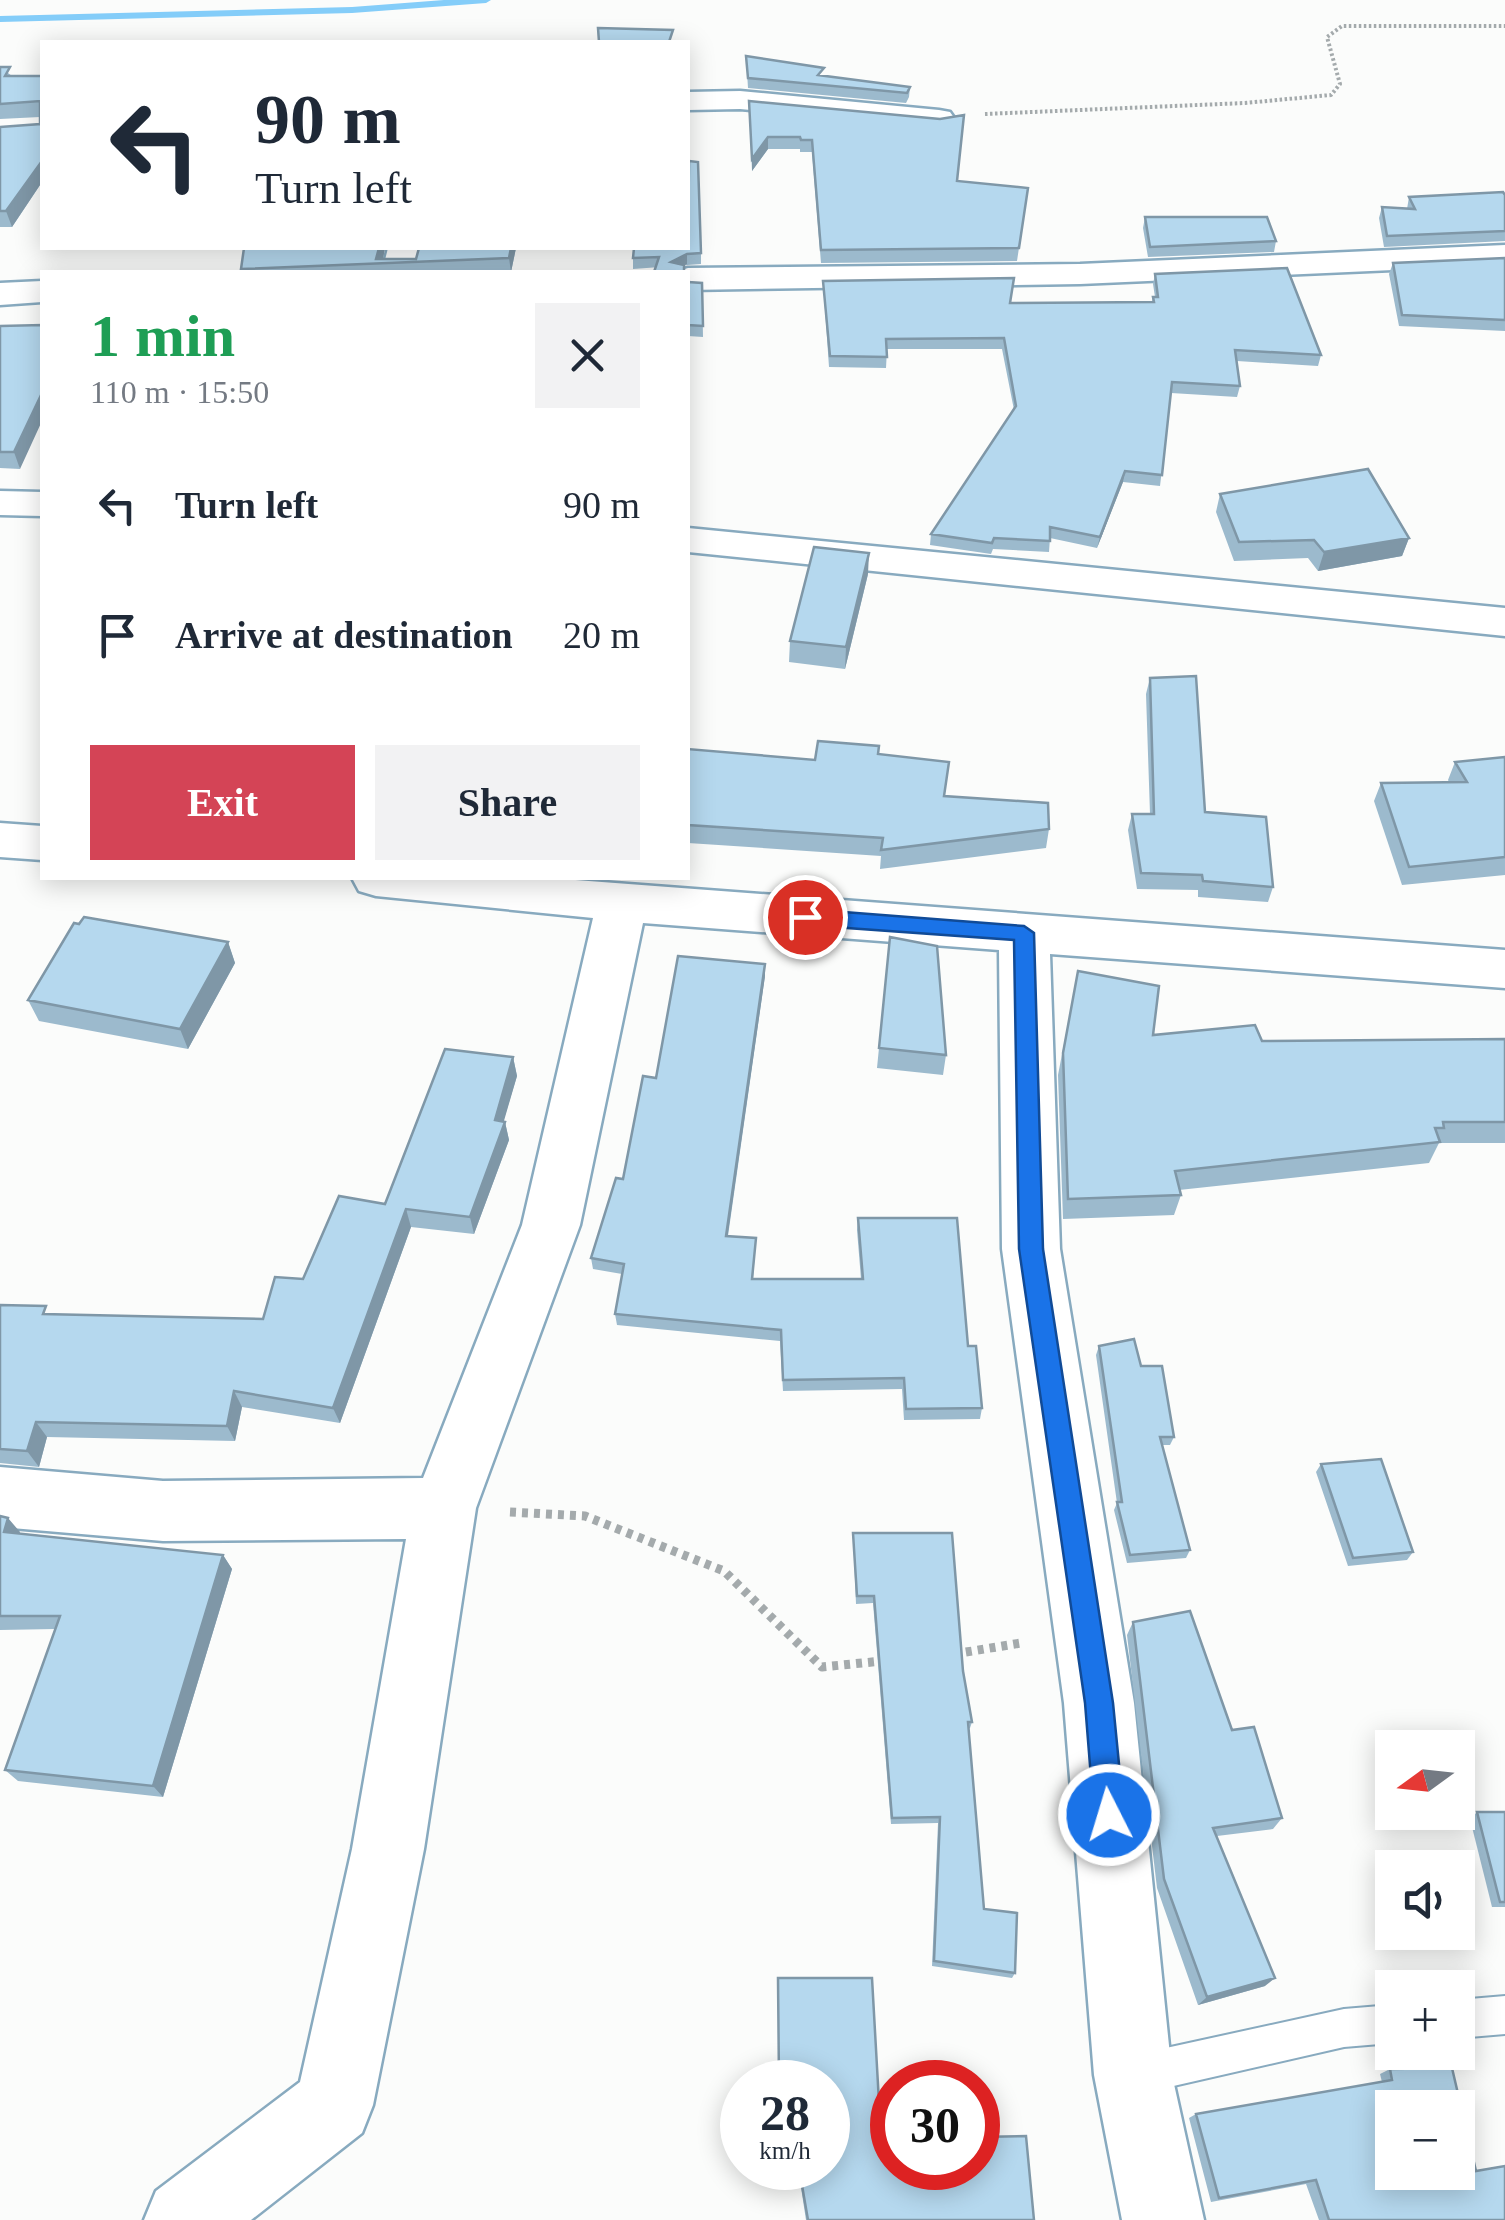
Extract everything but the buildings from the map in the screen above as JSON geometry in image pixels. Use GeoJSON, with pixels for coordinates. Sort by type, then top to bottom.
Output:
{"type":"FeatureCollection","features":[{"type":"Feature","properties":{"kind":"street"},"geometry":{"type":"LineString","coordinates":[[690,102],[740,100],[939,118]]}},
{"type":"Feature","properties":{"kind":"street"},"geometry":{"type":"LineString","coordinates":[[690,279],[1080,274],[1505,255]]}},
{"type":"Feature","properties":{"kind":"street"},"geometry":{"type":"LineString","coordinates":[[0,294],[40,292]]}},
{"type":"Feature","properties":{"kind":"street"},"geometry":{"type":"LineString","coordinates":[[0,503],[40,504]]}},
{"type":"Feature","properties":{"kind":"street"},"geometry":{"type":"LineString","coordinates":[[690,540],[1505,622]]}},
{"type":"Feature","properties":{"kind":"street"},"geometry":{"type":"LineString","coordinates":[[0,840],[40,842]]}},
{"type":"Feature","properties":{"kind":"street"},"geometry":{"type":"LineString","coordinates":[[395,880],[622,904],[1505,969]]}},
{"type":"Feature","properties":{"kind":"street"},"geometry":{"type":"LineString","coordinates":[[185,2220],[334,2105],[388,1849],[444,1508],[551,1224],[622,904]]}},
{"type":"Feature","properties":{"kind":"street"},"geometry":{"type":"LineString","coordinates":[[1024,933],[1031,1249],[1099,1703],[1133,2075],[1163,2220]]}},
{"type":"Feature","properties":{"kind":"street"},"geometry":{"type":"LineString","coordinates":[[0,1497],[164,1511],[444,1508]]}},
{"type":"Feature","properties":{"kind":"lane"},"geometry":{"type":"LineString","coordinates":[[1475,2018],[1505,2015]]}},
{"type":"Feature","properties":{"kind":"lane"},"geometry":{"type":"LineString","coordinates":[[1133,2075],[1344,2028],[1375,2025]]}},
{"type":"Feature","properties":{"kind":"path"},"geometry":{"type":"LineString","coordinates":[[939,118],[1046,108],[1182,107],[1331,94],[1340,84],[1326,36],[1342,26],[1505,26]]}},
{"type":"Feature","properties":{"kind":"path"},"geometry":{"type":"LineString","coordinates":[[444,1508],[584,1516],[724,1571],[822,1668],[893,1660]]}},
{"type":"Feature","properties":{"kind":"path"},"geometry":{"type":"LineString","coordinates":[[946,1655],[1088,1632]]}},
{"type":"Feature","properties":{"kind":"waterway"},"geometry":{"type":"LineString","coordinates":[[0,19],[352,10],[486,0]]}},
{"type":"Feature","properties":{"kind":"route"},"geometry":{"type":"LineString","coordinates":[[805,917],[1024,933],[1031,1249],[1099,1703],[1109,1815]]}}]}
